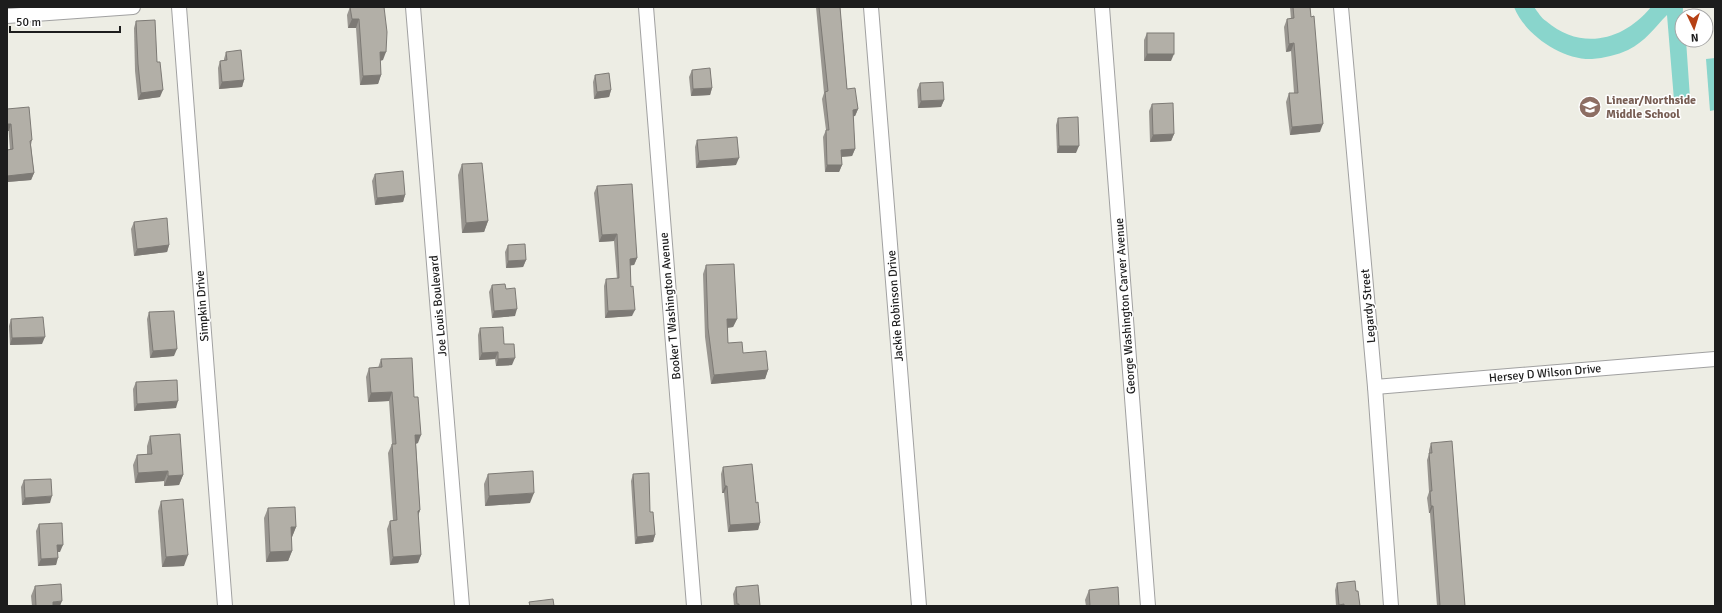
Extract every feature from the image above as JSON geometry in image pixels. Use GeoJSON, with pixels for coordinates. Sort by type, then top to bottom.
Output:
{"type":"FeatureCollection","features":[{"type":"Feature","properties":{"kind":"street"},"geometry":{"type":"LineString","coordinates":[[7,16],[133,7]]}},
{"type":"Feature","properties":{"kind":"street","name":"Simpkin Drive"},"geometry":{"type":"LineString","coordinates":[[179,7],[225,606]]}},
{"type":"Feature","properties":{"kind":"street","name":"Joe Louis Boulevard"},"geometry":{"type":"LineString","coordinates":[[413,7],[462,606]]}},
{"type":"Feature","properties":{"kind":"street","name":"Booker T Washington Avenue"},"geometry":{"type":"LineString","coordinates":[[646,7],[694,606]]}},
{"type":"Feature","properties":{"kind":"street","name":"Jackie Robinson Drive"},"geometry":{"type":"LineString","coordinates":[[871,7],[918,606]]}},
{"type":"Feature","properties":{"kind":"street","name":"George Washington Carver Avenue"},"geometry":{"type":"LineString","coordinates":[[1102,7],[1148,606]]}},
{"type":"Feature","properties":{"kind":"street","name":"Legardy Street"},"geometry":{"type":"LineString","coordinates":[[1341,7],[1376,387],[1391,606]]}},
{"type":"Feature","properties":{"kind":"street","name":"Hersey D Wilson Drive"},"geometry":{"type":"LineString","coordinates":[[1376,387],[1715,359]]}},
{"type":"Feature","properties":{"kind":"shaded area"},"geometry":{"type":"Polygon","coordinates":[[[1514,7],[1534,7],[1543,18],[1559,30],[1573,36],[1587,39],[1601,38],[1628,28],[1640,19],[1651,7],[1683,7],[1674,8],[1674,48],[1687,48],[1690,98],[1674,100],[1667,15],[1645,38],[1628,50],[1615,55],[1592,59],[1569,55],[1546,44],[1527,27],[1519,17],[1514,7]]]}},
{"type":"Feature","properties":{"kind":"shaded area"},"geometry":{"type":"Polygon","coordinates":[[[1715,58],[1715,110],[1710,111],[1706,59],[1715,58]]]}},
{"type":"Feature","properties":{"kind":"building"},"geometry":{"type":"Polygon","coordinates":[[[350,7],[384,7],[387,32],[386,52],[380,52],[381,75],[363,76],[359,19],[352,19],[350,7]]]}},
{"type":"Feature","properties":{"kind":"building"},"geometry":{"type":"Polygon","coordinates":[[[819,7],[840,7],[847,89],[855,88],[858,109],[853,110],[855,149],[841,150],[842,165],[827,165],[826,130],[829,130],[825,92],[828,91],[819,7]]]}},
{"type":"Feature","properties":{"kind":"building"},"geometry":{"type":"Polygon","coordinates":[[[1293,7],[1310,7],[1311,17],[1314,16],[1323,124],[1292,127],[1289,93],[1298,93],[1294,43],[1289,44],[1287,19],[1294,18],[1293,7]]]}},
{"type":"Feature","properties":{"kind":"building"},"geometry":{"type":"Polygon","coordinates":[[[155,20],[157,62],[160,62],[163,90],[141,93],[136,21],[155,20]]]}},
{"type":"Feature","properties":{"kind":"building"},"geometry":{"type":"Polygon","coordinates":[[[1147,33],[1174,33],[1174,54],[1147,54],[1147,33]]]}},
{"type":"Feature","properties":{"kind":"building"},"geometry":{"type":"Polygon","coordinates":[[[241,50],[244,80],[222,82],[220,61],[227,60],[226,52],[241,50]]]}},
{"type":"Feature","properties":{"kind":"building"},"geometry":{"type":"Polygon","coordinates":[[[710,68],[712,88],[693,89],[692,70],[710,68]]]}},
{"type":"Feature","properties":{"kind":"building"},"geometry":{"type":"Polygon","coordinates":[[[609,73],[611,90],[597,92],[595,75],[609,73]]]}},
{"type":"Feature","properties":{"kind":"building"},"geometry":{"type":"Polygon","coordinates":[[[943,82],[944,100],[921,101],[920,83],[943,82]]]}},
{"type":"Feature","properties":{"kind":"building"},"geometry":{"type":"Polygon","coordinates":[[[1173,103],[1174,134],[1153,135],[1152,104],[1173,103]]]}},
{"type":"Feature","properties":{"kind":"building"},"geometry":{"type":"Polygon","coordinates":[[[29,107],[32,140],[30,141],[34,173],[7,176],[7,150],[13,149],[11,124],[7,124],[7,109],[29,107]]]}},
{"type":"Feature","properties":{"kind":"building"},"geometry":{"type":"Polygon","coordinates":[[[1078,117],[1079,146],[1059,146],[1058,118],[1078,117]]]}},
{"type":"Feature","properties":{"kind":"building"},"geometry":{"type":"Polygon","coordinates":[[[737,137],[739,158],[699,161],[697,140],[737,137]]]}},
{"type":"Feature","properties":{"kind":"building"},"geometry":{"type":"Polygon","coordinates":[[[482,163],[488,221],[466,223],[462,164],[482,163]]]}},
{"type":"Feature","properties":{"kind":"building"},"geometry":{"type":"Polygon","coordinates":[[[403,171],[405,195],[377,198],[375,174],[403,171]]]}},
{"type":"Feature","properties":{"kind":"building"},"geometry":{"type":"Polygon","coordinates":[[[632,184],[637,258],[630,259],[631,287],[633,286],[635,310],[608,311],[606,279],[619,278],[617,234],[602,235],[597,186],[632,184]]]}},
{"type":"Feature","properties":{"kind":"building"},"geometry":{"type":"Polygon","coordinates":[[[167,218],[169,245],[137,249],[134,222],[167,218]]]}},
{"type":"Feature","properties":{"kind":"building"},"geometry":{"type":"Polygon","coordinates":[[[525,244],[526,260],[508,261],[508,245],[525,244]]]}},
{"type":"Feature","properties":{"kind":"building"},"geometry":{"type":"Polygon","coordinates":[[[734,264],[737,319],[727,319],[728,343],[742,342],[743,353],[766,351],[768,370],[714,375],[708,328],[706,265],[734,264]]]}},
{"type":"Feature","properties":{"kind":"building"},"geometry":{"type":"Polygon","coordinates":[[[505,284],[506,289],[515,288],[517,309],[494,311],[492,285],[505,284]]]}},
{"type":"Feature","properties":{"kind":"building"},"geometry":{"type":"Polygon","coordinates":[[[174,311],[177,349],[153,351],[149,312],[174,311]]]}},
{"type":"Feature","properties":{"kind":"building"},"geometry":{"type":"Polygon","coordinates":[[[43,317],[45,337],[12,338],[11,319],[43,317]]]}},
{"type":"Feature","properties":{"kind":"building"},"geometry":{"type":"Polygon","coordinates":[[[503,327],[504,344],[514,344],[515,358],[498,359],[498,352],[482,353],[480,328],[503,327]]]}},
{"type":"Feature","properties":{"kind":"building"},"geometry":{"type":"Polygon","coordinates":[[[412,358],[414,397],[418,397],[421,435],[415,435],[420,510],[418,511],[421,555],[393,557],[390,521],[397,520],[392,444],[396,444],[392,392],[371,393],[369,368],[382,367],[381,359],[412,358]]]}},
{"type":"Feature","properties":{"kind":"building"},"geometry":{"type":"Polygon","coordinates":[[[177,380],[178,401],[137,404],[136,382],[177,380]]]}},
{"type":"Feature","properties":{"kind":"building"},"geometry":{"type":"Polygon","coordinates":[[[180,434],[183,475],[168,476],[168,471],[138,473],[137,455],[152,454],[150,436],[180,434]]]}},
{"type":"Feature","properties":{"kind":"building"},"geometry":{"type":"Polygon","coordinates":[[[1452,441],[1465,606],[1440,606],[1433,506],[1431,506],[1430,491],[1432,491],[1429,453],[1432,453],[1431,443],[1452,441]]]}},
{"type":"Feature","properties":{"kind":"building"},"geometry":{"type":"Polygon","coordinates":[[[752,464],[756,503],[758,502],[760,523],[730,525],[727,486],[725,486],[723,467],[752,464]]]}},
{"type":"Feature","properties":{"kind":"building"},"geometry":{"type":"Polygon","coordinates":[[[533,471],[534,493],[489,496],[488,474],[533,471]]]}},
{"type":"Feature","properties":{"kind":"building"},"geometry":{"type":"Polygon","coordinates":[[[649,473],[650,512],[653,512],[655,535],[637,537],[633,474],[649,473]]]}},
{"type":"Feature","properties":{"kind":"building"},"geometry":{"type":"Polygon","coordinates":[[[51,479],[52,496],[25,498],[24,480],[51,479]]]}},
{"type":"Feature","properties":{"kind":"building"},"geometry":{"type":"Polygon","coordinates":[[[183,499],[188,555],[166,557],[161,501],[183,499]]]}},
{"type":"Feature","properties":{"kind":"building"},"geometry":{"type":"Polygon","coordinates":[[[295,507],[296,527],[291,527],[292,551],[270,552],[268,508],[295,507]]]}},
{"type":"Feature","properties":{"kind":"building"},"geometry":{"type":"Polygon","coordinates":[[[62,523],[63,545],[57,545],[58,558],[41,559],[39,524],[62,523]]]}},
{"type":"Feature","properties":{"kind":"building"},"geometry":{"type":"Polygon","coordinates":[[[1355,581],[1360,606],[1344,606],[1344,604],[1339,605],[1337,583],[1355,581]]]}},
{"type":"Feature","properties":{"kind":"building"},"geometry":{"type":"Polygon","coordinates":[[[61,584],[62,601],[53,602],[53,606],[36,606],[35,586],[61,584]]]}},
{"type":"Feature","properties":{"kind":"building"},"geometry":{"type":"Polygon","coordinates":[[[758,585],[760,606],[739,606],[739,604],[737,604],[736,587],[758,585]]]}},
{"type":"Feature","properties":{"kind":"building"},"geometry":{"type":"Polygon","coordinates":[[[1118,587],[1119,606],[1090,606],[1089,590],[1118,587]]]}},
{"type":"Feature","properties":{"kind":"building"},"geometry":{"type":"Polygon","coordinates":[[[553,599],[554,606],[530,606],[529,602],[553,599]]]}},
{"type":"Feature","properties":{"kind":"place","name":"Linear/Northside Middle School"},"geometry":{"type":"Point","coordinates":[1590,107]}}]}
